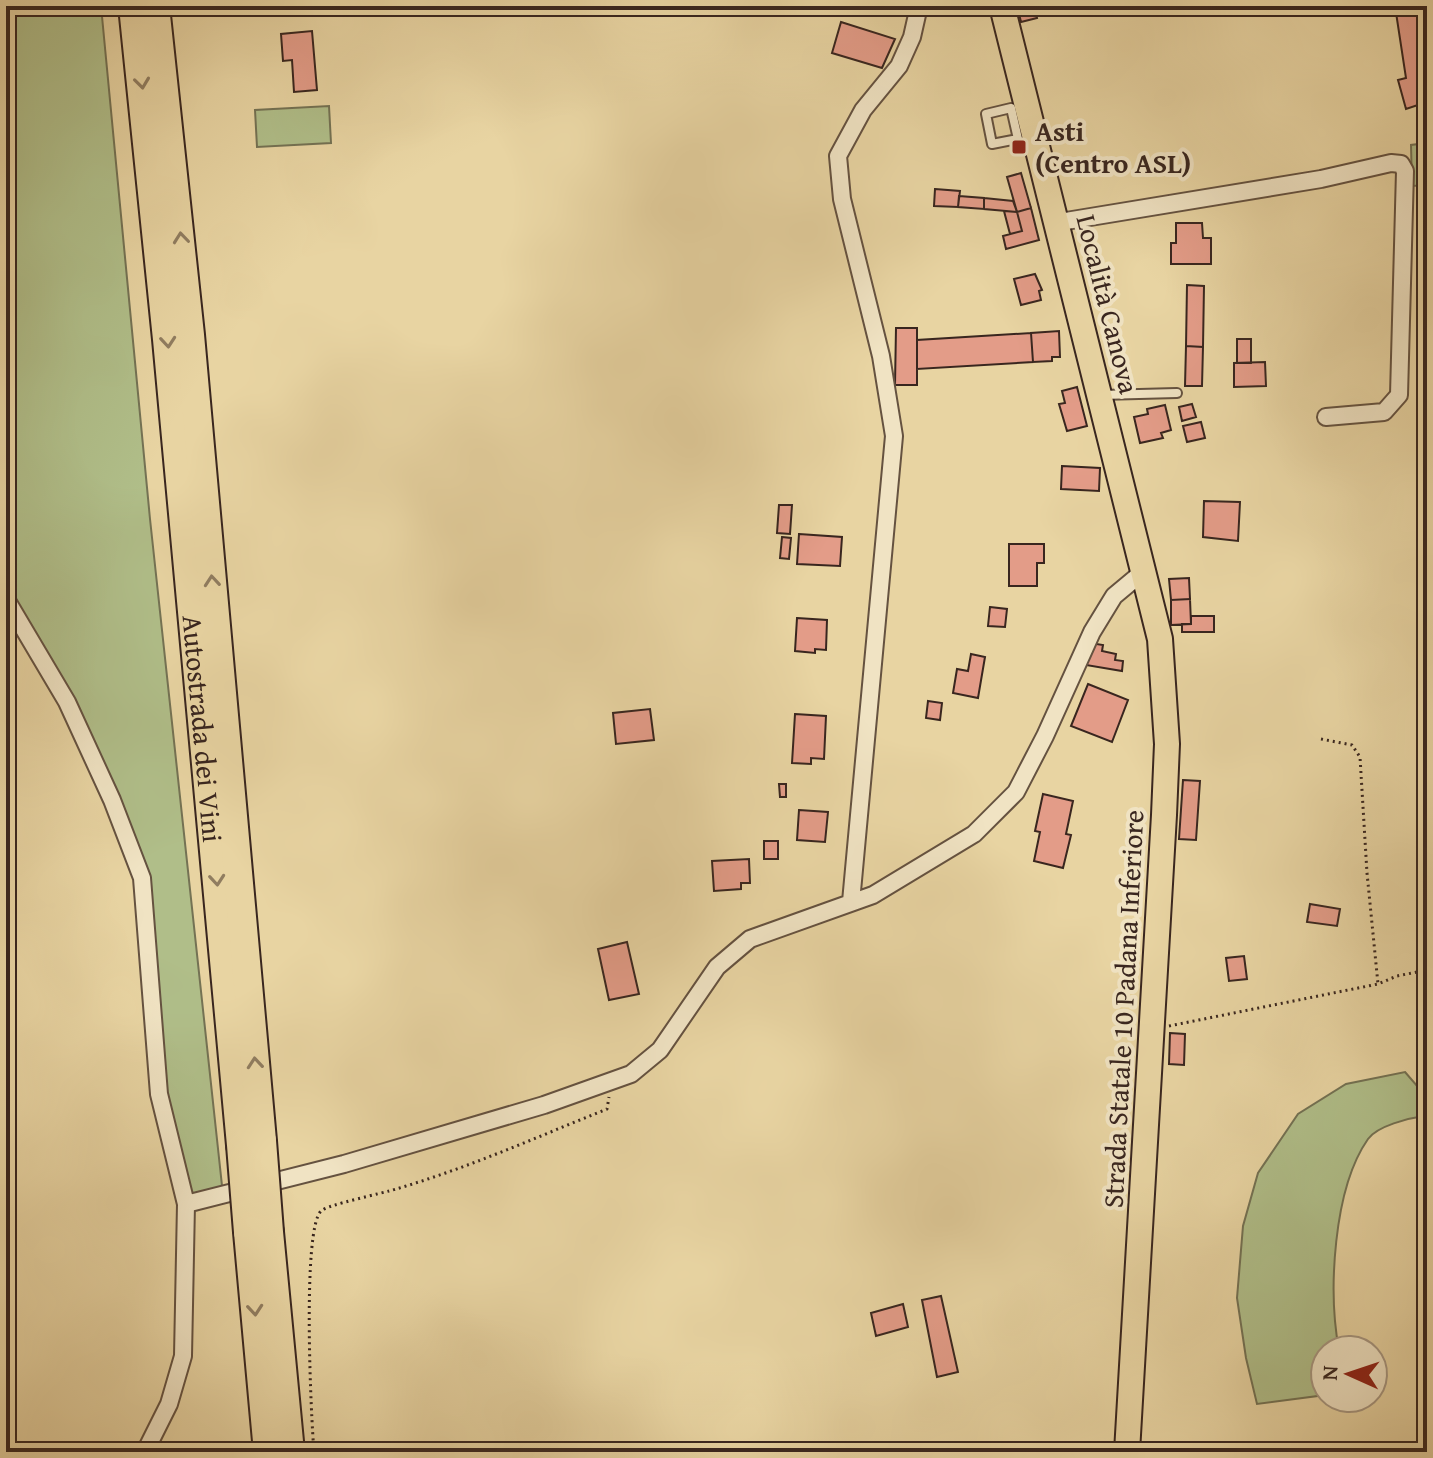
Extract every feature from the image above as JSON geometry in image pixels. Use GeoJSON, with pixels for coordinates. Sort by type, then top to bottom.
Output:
{"type":"FeatureCollection","features":[{"type":"Feature","properties":{"kind":"highway","name":"Autostrada dei Vini"},"geometry":{"type":"LineString","coordinates":[[133,6],[251,1143]]}},
{"type":"Feature","properties":{"kind":"highway","name":"Autostrada dei Vini"},"geometry":{"type":"LineString","coordinates":[[155,6],[190,335],[259,1232],[268,1452]]}},
{"type":"Feature","properties":{"kind":"highway","name":"Autostrada dei Vini"},"geometry":{"type":"LineString","coordinates":[[259,1232],[290,1452]]}},
{"type":"Feature","properties":{"kind":"main road","name":"Località Canova"},"geometry":{"type":"LineString","coordinates":[[1002,6],[1021,113],[1057,226],[1144,571]]}},
{"type":"Feature","properties":{"kind":"main road","name":"Strada Statale 10 Padana Inferiore"},"geometry":{"type":"LineString","coordinates":[[1127,1452],[1167,744],[1160,639],[1144,571]]}},
{"type":"Feature","properties":{"kind":"street"},"geometry":{"type":"LineString","coordinates":[[851,902],[894,436],[881,356],[842,199],[838,156],[874,95],[893,75],[906,52],[919,6]]}},
{"type":"Feature","properties":{"kind":"street"},"geometry":{"type":"LineString","coordinates":[[1057,226],[1066,221],[1321,179],[1391,163],[1401,164],[1405,171],[1399,395],[1384,412],[1326,417]]}},
{"type":"Feature","properties":{"kind":"street"},"geometry":{"type":"LineString","coordinates":[[186,1204],[344,1164],[544,1105],[631,1074],[660,1050],[717,967],[750,939],[873,895],[974,834],[1016,792],[1092,632],[1114,596],[1144,571]]}},
{"type":"Feature","properties":{"kind":"street"},"geometry":{"type":"LineString","coordinates":[[6,599],[67,702],[112,800],[142,878],[159,1094],[186,1204],[183,1356],[169,1404],[145,1452]]}},
{"type":"Feature","properties":{"kind":"lane"},"geometry":{"type":"LineString","coordinates":[[1011,108],[1021,113],[1018,139],[992,144],[986,114],[1011,108]]}},
{"type":"Feature","properties":{"kind":"lane"},"geometry":{"type":"LineString","coordinates":[[1101,395],[1177,393]]}},
{"type":"Feature","properties":{"kind":"path"},"geometry":{"type":"LineString","coordinates":[[1321,739],[1352,745],[1360,757],[1378,984]]}},
{"type":"Feature","properties":{"kind":"path"},"geometry":{"type":"LineString","coordinates":[[1152,1029],[1378,984],[1397,976],[1427,970]]}},
{"type":"Feature","properties":{"kind":"path"},"geometry":{"type":"LineString","coordinates":[[314,1452],[309,1303],[315,1224],[319,1212],[333,1204],[352,1202],[435,1178],[607,1109],[612,1081]]}},
{"type":"Feature","properties":{"kind":"green space"},"geometry":{"type":"Polygon","coordinates":[[[6,6],[101,6],[150,519],[223,1195],[186,1204],[159,1094],[142,878],[67,702],[6,612],[6,6]]]}},
{"type":"Feature","properties":{"kind":"green space"},"geometry":{"type":"Polygon","coordinates":[[[329,106],[331,143],[257,147],[255,110],[329,106]]]}},
{"type":"Feature","properties":{"kind":"green space"},"geometry":{"type":"Polygon","coordinates":[[[1427,143],[1427,185],[1412,186],[1411,145],[1427,143]]]}},
{"type":"Feature","properties":{"kind":"green space"},"geometry":{"type":"Polygon","coordinates":[[[1405,1072],[1425,1095],[1424,1116],[1378,1130],[1368,1139],[1356,1160],[1347,1185],[1336,1242],[1334,1300],[1337,1334],[1309,1334],[1309,1397],[1257,1404],[1237,1298],[1243,1226],[1258,1173],[1298,1114],[1346,1084],[1405,1072]]]}},
{"type":"Feature","properties":{"kind":"building"},"geometry":{"type":"Polygon","coordinates":[[[1017,6],[1034,6],[1037,18],[1021,22],[1017,6]]]}},
{"type":"Feature","properties":{"kind":"building"},"geometry":{"type":"Polygon","coordinates":[[[1395,6],[1427,6],[1427,102],[1406,109],[1398,80],[1406,78],[1395,6]]]}},
{"type":"Feature","properties":{"kind":"building"},"geometry":{"type":"Polygon","coordinates":[[[841,22],[895,39],[882,68],[832,53],[841,22]]]}},
{"type":"Feature","properties":{"kind":"building"},"geometry":{"type":"Polygon","coordinates":[[[312,31],[317,90],[294,92],[292,60],[283,61],[281,34],[312,31]]]}},
{"type":"Feature","properties":{"kind":"building"},"geometry":{"type":"Polygon","coordinates":[[[1021,173],[1031,208],[1017,212],[1007,177],[1021,173]]]}},
{"type":"Feature","properties":{"kind":"building"},"geometry":{"type":"Polygon","coordinates":[[[935,189],[960,191],[958,207],[934,206],[935,189]]]}},
{"type":"Feature","properties":{"kind":"building"},"geometry":{"type":"Polygon","coordinates":[[[959,196],[984,198],[984,209],[958,207],[959,196]]]}},
{"type":"Feature","properties":{"kind":"building"},"geometry":{"type":"Polygon","coordinates":[[[984,198],[1013,201],[1017,212],[984,209],[984,198]]]}},
{"type":"Feature","properties":{"kind":"building"},"geometry":{"type":"Polygon","coordinates":[[[1031,208],[1039,240],[1006,249],[1003,236],[1022,231],[1017,212],[1031,208]]]}},
{"type":"Feature","properties":{"kind":"building"},"geometry":{"type":"Polygon","coordinates":[[[1004,211],[1017,212],[1022,231],[1010,234],[1004,211]]]}},
{"type":"Feature","properties":{"kind":"building"},"geometry":{"type":"Polygon","coordinates":[[[1176,223],[1202,223],[1203,238],[1211,238],[1211,264],[1171,264],[1171,243],[1176,243],[1176,223]]]}},
{"type":"Feature","properties":{"kind":"building"},"geometry":{"type":"Polygon","coordinates":[[[1035,274],[1042,290],[1039,291],[1041,300],[1021,305],[1014,279],[1035,274]]]}},
{"type":"Feature","properties":{"kind":"building"},"geometry":{"type":"Polygon","coordinates":[[[1187,285],[1204,286],[1203,347],[1186,346],[1187,285]]]}},
{"type":"Feature","properties":{"kind":"building"},"geometry":{"type":"Polygon","coordinates":[[[896,328],[917,328],[917,385],[895,385],[896,328]]]}},
{"type":"Feature","properties":{"kind":"building"},"geometry":{"type":"Polygon","coordinates":[[[1059,331],[1060,357],[1052,357],[1052,361],[1033,362],[1031,333],[1059,331]]]}},
{"type":"Feature","properties":{"kind":"building"},"geometry":{"type":"Polygon","coordinates":[[[1031,333],[1033,362],[917,369],[917,340],[1031,333]]]}},
{"type":"Feature","properties":{"kind":"building"},"geometry":{"type":"Polygon","coordinates":[[[1237,339],[1251,339],[1251,363],[1237,363],[1237,339]]]}},
{"type":"Feature","properties":{"kind":"building"},"geometry":{"type":"Polygon","coordinates":[[[1186,346],[1203,347],[1202,386],[1185,386],[1186,346]]]}},
{"type":"Feature","properties":{"kind":"building"},"geometry":{"type":"Polygon","coordinates":[[[1265,362],[1266,386],[1234,387],[1234,363],[1265,362]]]}},
{"type":"Feature","properties":{"kind":"building"},"geometry":{"type":"Polygon","coordinates":[[[1077,387],[1087,426],[1067,431],[1059,404],[1065,403],[1062,391],[1077,387]]]}},
{"type":"Feature","properties":{"kind":"building"},"geometry":{"type":"Polygon","coordinates":[[[1192,404],[1196,417],[1182,421],[1179,407],[1192,404]]]}},
{"type":"Feature","properties":{"kind":"building"},"geometry":{"type":"Polygon","coordinates":[[[1165,405],[1171,430],[1161,433],[1163,438],[1140,443],[1134,417],[1148,414],[1147,409],[1165,405]]]}},
{"type":"Feature","properties":{"kind":"building"},"geometry":{"type":"Polygon","coordinates":[[[1201,422],[1205,438],[1187,442],[1183,426],[1201,422]]]}},
{"type":"Feature","properties":{"kind":"building"},"geometry":{"type":"Polygon","coordinates":[[[1062,466],[1100,468],[1099,491],[1061,489],[1062,466]]]}},
{"type":"Feature","properties":{"kind":"building"},"geometry":{"type":"Polygon","coordinates":[[[1204,501],[1240,502],[1238,541],[1203,537],[1204,501]]]}},
{"type":"Feature","properties":{"kind":"building"},"geometry":{"type":"Polygon","coordinates":[[[779,505],[792,505],[790,534],[777,533],[779,505]]]}},
{"type":"Feature","properties":{"kind":"building"},"geometry":{"type":"Polygon","coordinates":[[[799,534],[842,537],[840,566],[797,564],[799,534]]]}},
{"type":"Feature","properties":{"kind":"building"},"geometry":{"type":"Polygon","coordinates":[[[782,537],[791,538],[789,559],[780,558],[782,537]]]}},
{"type":"Feature","properties":{"kind":"building"},"geometry":{"type":"Polygon","coordinates":[[[1009,544],[1044,544],[1044,563],[1037,563],[1037,586],[1009,586],[1009,544]]]}},
{"type":"Feature","properties":{"kind":"building"},"geometry":{"type":"Polygon","coordinates":[[[1189,578],[1190,599],[1171,600],[1169,579],[1189,578]]]}},
{"type":"Feature","properties":{"kind":"building"},"geometry":{"type":"Polygon","coordinates":[[[1190,599],[1191,624],[1171,625],[1171,600],[1190,599]]]}},
{"type":"Feature","properties":{"kind":"building"},"geometry":{"type":"Polygon","coordinates":[[[990,607],[1007,609],[1005,627],[988,626],[990,607]]]}},
{"type":"Feature","properties":{"kind":"building"},"geometry":{"type":"Polygon","coordinates":[[[1191,616],[1214,616],[1214,632],[1182,632],[1182,624],[1191,624],[1191,616]]]}},
{"type":"Feature","properties":{"kind":"building"},"geometry":{"type":"Polygon","coordinates":[[[797,618],[827,620],[826,650],[815,649],[815,653],[795,651],[797,618]]]}},
{"type":"Feature","properties":{"kind":"building"},"geometry":{"type":"Polygon","coordinates":[[[1090,643],[1103,645],[1102,651],[1116,654],[1115,660],[1123,661],[1122,671],[1086,665],[1090,643]]]}},
{"type":"Feature","properties":{"kind":"building"},"geometry":{"type":"Polygon","coordinates":[[[971,654],[985,657],[978,698],[953,693],[957,669],[968,671],[971,654]]]}},
{"type":"Feature","properties":{"kind":"building"},"geometry":{"type":"Polygon","coordinates":[[[1088,684],[1128,700],[1112,742],[1071,726],[1088,684]]]}},
{"type":"Feature","properties":{"kind":"building"},"geometry":{"type":"Polygon","coordinates":[[[928,701],[942,703],[940,720],[926,718],[928,701]]]}},
{"type":"Feature","properties":{"kind":"building"},"geometry":{"type":"Polygon","coordinates":[[[650,709],[654,740],[616,744],[613,713],[650,709]]]}},
{"type":"Feature","properties":{"kind":"building"},"geometry":{"type":"Polygon","coordinates":[[[795,714],[826,716],[824,759],[811,758],[811,764],[792,763],[795,714]]]}},
{"type":"Feature","properties":{"kind":"building"},"geometry":{"type":"Polygon","coordinates":[[[1183,780],[1200,781],[1196,840],[1179,839],[1183,780]]]}},
{"type":"Feature","properties":{"kind":"building"},"geometry":{"type":"Polygon","coordinates":[[[779,784],[786,784],[786,797],[780,797],[779,784]]]}},
{"type":"Feature","properties":{"kind":"building"},"geometry":{"type":"Polygon","coordinates":[[[1043,794],[1073,801],[1066,834],[1071,835],[1063,868],[1034,861],[1040,832],[1035,831],[1043,794]]]}},
{"type":"Feature","properties":{"kind":"building"},"geometry":{"type":"Polygon","coordinates":[[[799,810],[828,812],[825,842],[797,840],[799,810]]]}},
{"type":"Feature","properties":{"kind":"building"},"geometry":{"type":"Polygon","coordinates":[[[764,841],[778,841],[778,859],[764,859],[764,841]]]}},
{"type":"Feature","properties":{"kind":"building"},"geometry":{"type":"Polygon","coordinates":[[[749,859],[750,883],[741,883],[741,889],[714,891],[712,861],[749,859]]]}},
{"type":"Feature","properties":{"kind":"building"},"geometry":{"type":"Polygon","coordinates":[[[1310,904],[1340,909],[1337,926],[1307,922],[1310,904]]]}},
{"type":"Feature","properties":{"kind":"building"},"geometry":{"type":"Polygon","coordinates":[[[627,942],[639,994],[609,1000],[598,949],[627,942]]]}},
{"type":"Feature","properties":{"kind":"building"},"geometry":{"type":"Polygon","coordinates":[[[1244,956],[1247,979],[1229,981],[1226,958],[1244,956]]]}},
{"type":"Feature","properties":{"kind":"building"},"geometry":{"type":"Polygon","coordinates":[[[1170,1033],[1185,1034],[1184,1065],[1169,1064],[1170,1033]]]}},
{"type":"Feature","properties":{"kind":"building"},"geometry":{"type":"Polygon","coordinates":[[[941,1296],[958,1372],[937,1377],[922,1300],[941,1296]]]}},
{"type":"Feature","properties":{"kind":"building"},"geometry":{"type":"Polygon","coordinates":[[[903,1304],[908,1327],[876,1336],[871,1313],[903,1304]]]}},
{"type":"Feature","properties":{"kind":"building"},"geometry":{"type":"Polygon","coordinates":[[[1340,1444],[1343,1452],[1317,1452],[1340,1444]]]}},
{"type":"Feature","properties":{"kind":"place","name":"Asti (Centro ASL)"},"geometry":{"type":"Point","coordinates":[1019,147]}}]}
